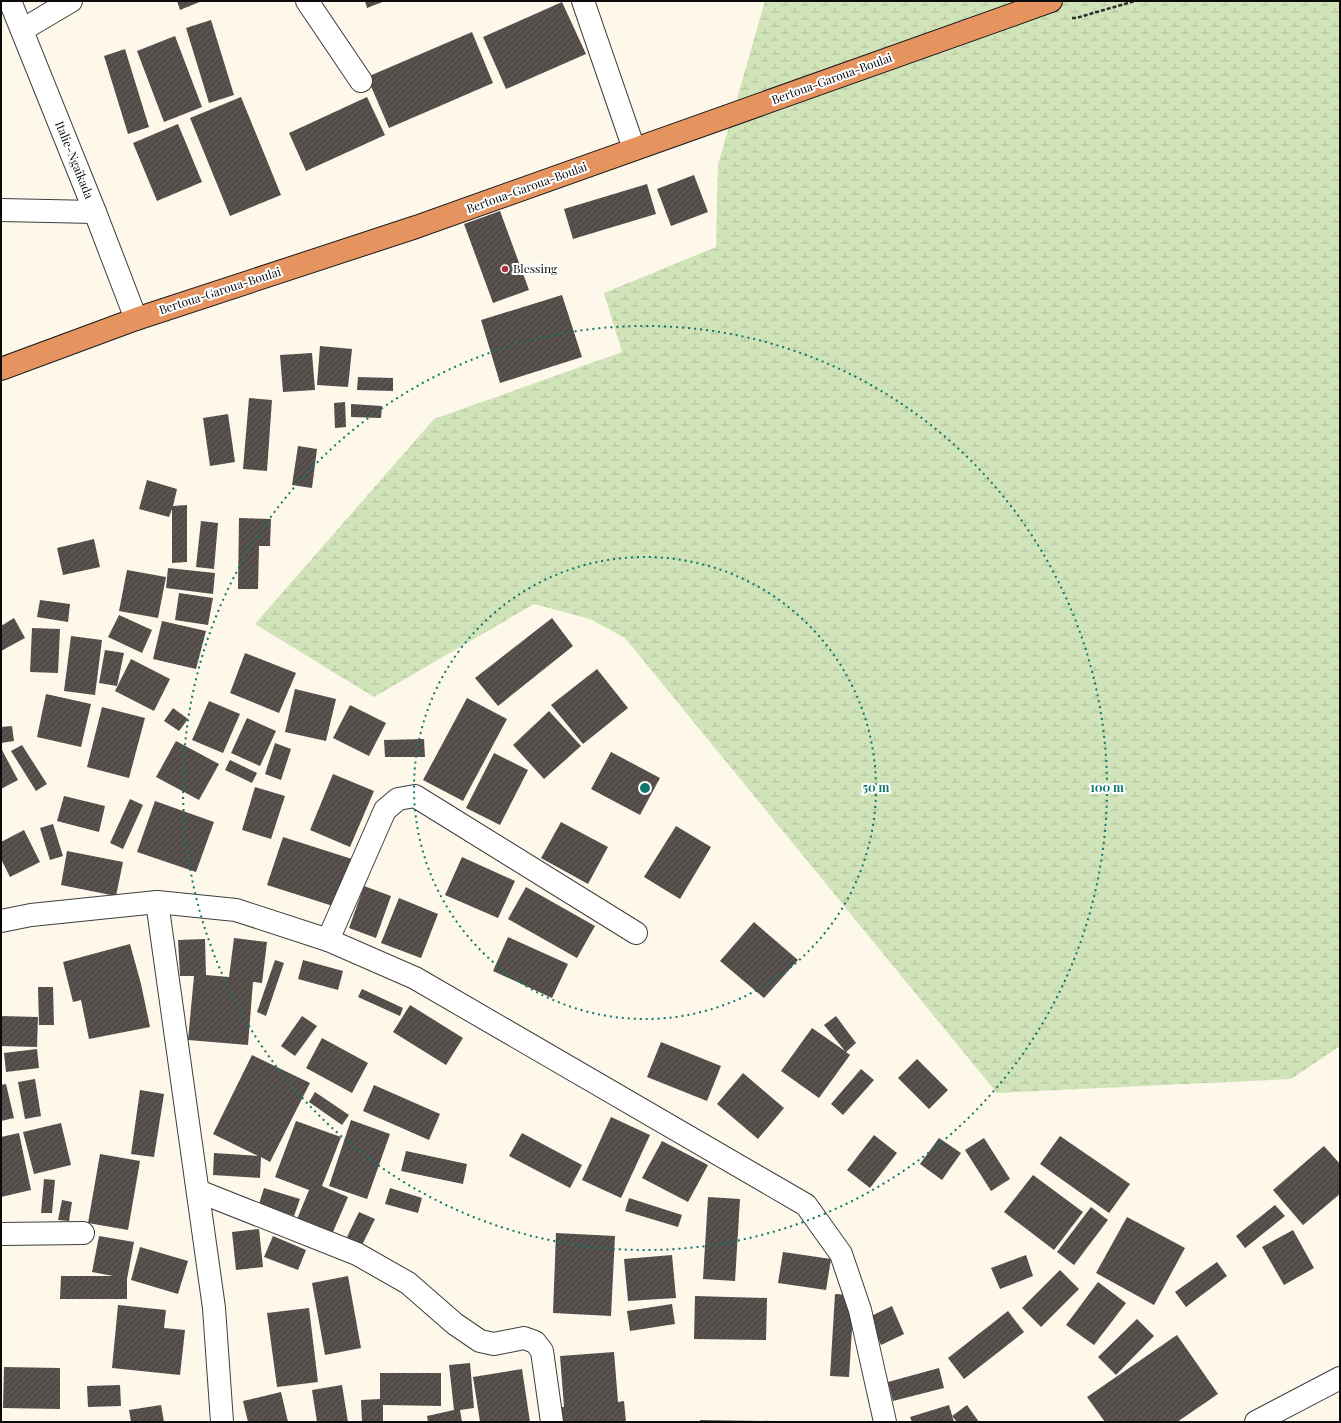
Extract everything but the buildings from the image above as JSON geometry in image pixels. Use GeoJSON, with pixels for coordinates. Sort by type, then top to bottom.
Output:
{"type":"FeatureCollection","features":[{"type":"Feature","properties":{"kind":"highway","name":"Bertoua-Garoua-Boulai"},"geometry":{"type":"LineString","coordinates":[[1,368],[136,319],[416,227],[1051,1]]}},
{"type":"Feature","properties":{"kind":"street","name":"Italie-Ngaîkada"},"geometry":{"type":"LineString","coordinates":[[10,1],[95,212],[136,319]]}},
{"type":"Feature","properties":{"kind":"street"},"geometry":{"type":"LineString","coordinates":[[22,30],[71,1]]}},
{"type":"Feature","properties":{"kind":"street"},"geometry":{"type":"LineString","coordinates":[[307,1],[362,81]]}},
{"type":"Feature","properties":{"kind":"street"},"geometry":{"type":"LineString","coordinates":[[583,1],[634,149]]}},
{"type":"Feature","properties":{"kind":"street"},"geometry":{"type":"LineString","coordinates":[[1,210],[95,212]]}},
{"type":"Feature","properties":{"kind":"street"},"geometry":{"type":"LineString","coordinates":[[328,940],[385,810],[398,799],[416,796],[636,933]]}},
{"type":"Feature","properties":{"kind":"street"},"geometry":{"type":"LineString","coordinates":[[157,902],[214,1308],[222,1422]]}},
{"type":"Feature","properties":{"kind":"street"},"geometry":{"type":"LineString","coordinates":[[1,921],[31,915],[157,902],[236,910],[328,940],[415,978],[806,1206],[841,1254],[860,1310],[885,1422]]}},
{"type":"Feature","properties":{"kind":"street"},"geometry":{"type":"LineString","coordinates":[[198,1191],[357,1254],[408,1283],[455,1324],[480,1341],[494,1344],[524,1338],[535,1342],[542,1351],[552,1422]]}},
{"type":"Feature","properties":{"kind":"street"},"geometry":{"type":"LineString","coordinates":[[1,1234],[83,1233]]}},
{"type":"Feature","properties":{"kind":"street"},"geometry":{"type":"LineString","coordinates":[[1256,1422],[1340,1378]]}},
{"type":"Feature","properties":{"kind":"green space"},"geometry":{"type":"Polygon","coordinates":[[[765,1],[1340,1],[1340,1046],[1291,1079],[997,1093],[625,638],[590,619],[534,604],[374,697],[255,624],[434,419],[622,352],[604,293],[716,247],[718,165],[765,1]]]}},
{"type":"Feature","properties":{"kind":"place","name":"Blessing"},"geometry":{"type":"Point","coordinates":[505,269]}}]}
